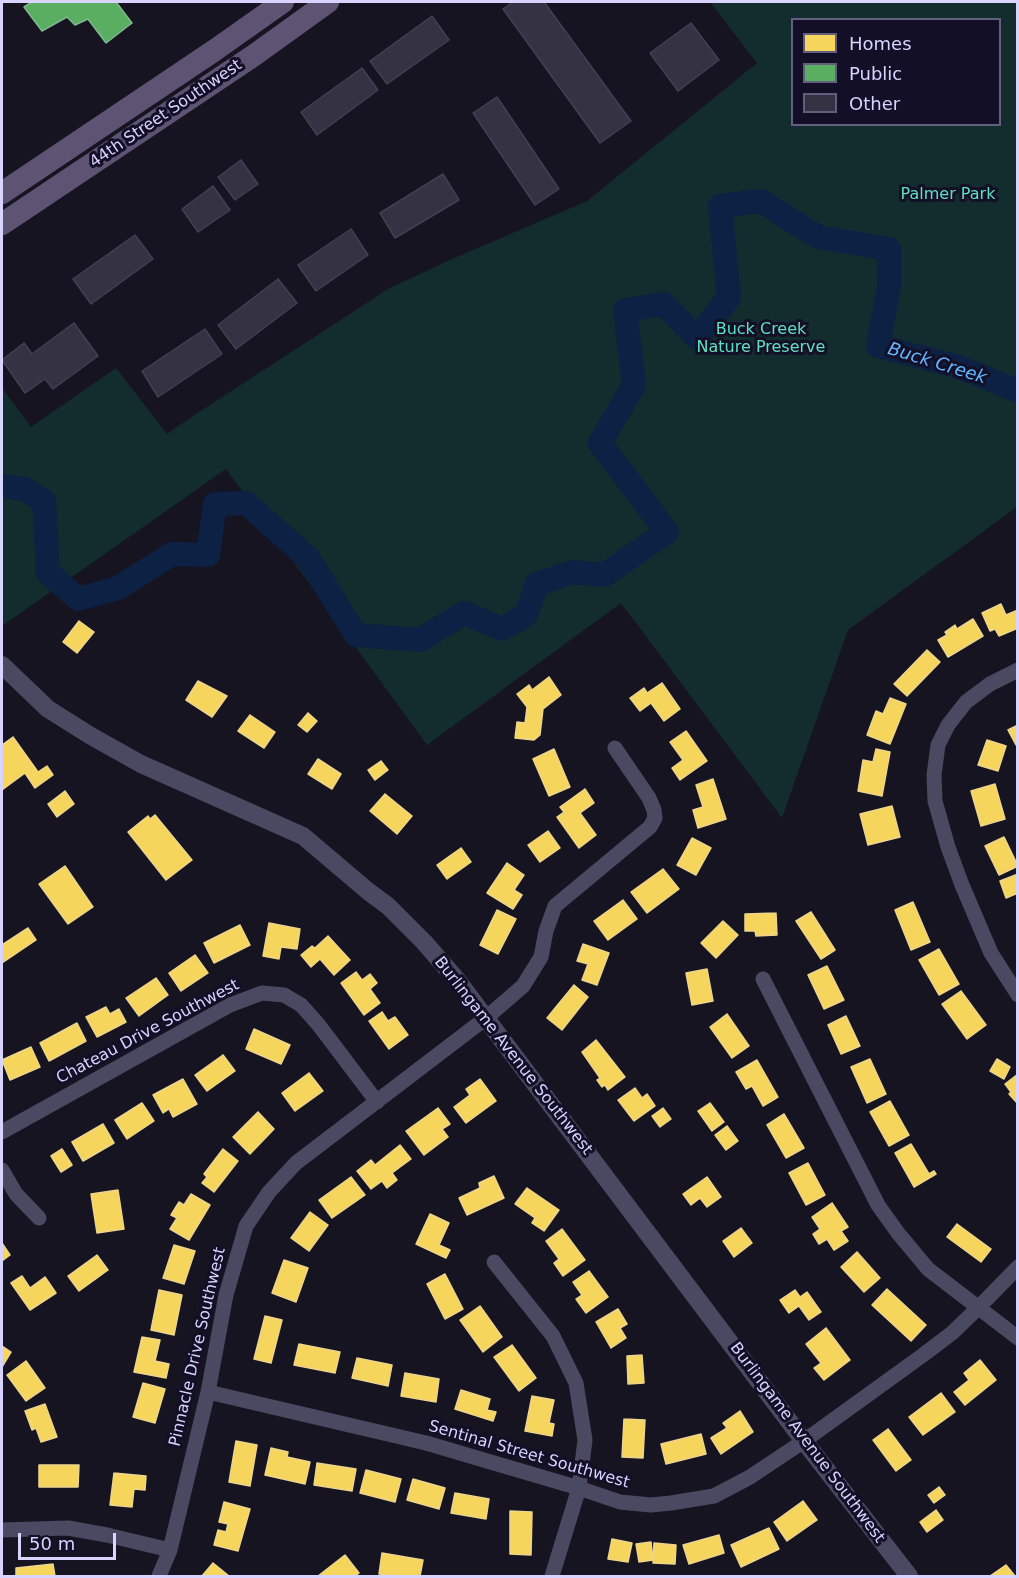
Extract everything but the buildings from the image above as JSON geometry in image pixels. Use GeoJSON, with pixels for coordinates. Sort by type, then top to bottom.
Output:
{"type":"FeatureCollection","features":[{"type":"Feature","properties":{"kind":"main road","name":"44th Street Southwest"},"geometry":{"type":"LineString","coordinates":[[2,193],[283,2]]}},
{"type":"Feature","properties":{"kind":"main road","name":"44th Street Southwest"},"geometry":{"type":"LineString","coordinates":[[2,224],[254,56],[328,2]]}},
{"type":"Feature","properties":{"kind":"street","name":"Burlingame Avenue Southwest"},"geometry":{"type":"LineString","coordinates":[[2,665],[48,709],[91,736],[141,764],[303,836],[388,906],[457,980],[804,1441],[909,1576]]}},
{"type":"Feature","properties":{"kind":"street"},"geometry":{"type":"LineString","coordinates":[[1017,670],[990,684],[966,702],[948,725],[938,746],[934,775],[935,801],[962,885],[991,953],[1017,995]]}},
{"type":"Feature","properties":{"kind":"street","name":"Pinnacle Drive Southwest"},"geometry":{"type":"LineString","coordinates":[[159,1576],[170,1550],[208,1392],[226,1295],[246,1226],[269,1192],[296,1163],[486,1018],[523,986],[541,957],[546,931],[555,906],[650,827],[655,818],[649,798],[615,747]]}},
{"type":"Feature","properties":{"kind":"street"},"geometry":{"type":"LineString","coordinates":[[763,979],[878,1204],[898,1233],[928,1269],[1017,1338]]}},
{"type":"Feature","properties":{"kind":"street","name":"Chateau Drive Southwest"},"geometry":{"type":"LineString","coordinates":[[2,1132],[230,1005],[262,993],[284,995],[302,1005],[376,1101]]}},
{"type":"Feature","properties":{"kind":"street"},"geometry":{"type":"LineString","coordinates":[[2,1170],[16,1194],[39,1218]]}},
{"type":"Feature","properties":{"kind":"street"},"geometry":{"type":"LineString","coordinates":[[494,1262],[553,1336],[576,1383],[585,1440],[579,1488],[552,1576]]}},
{"type":"Feature","properties":{"kind":"street","name":"Sentinal Street Southwest"},"geometry":{"type":"LineString","coordinates":[[208,1392],[426,1443],[620,1502],[651,1505],[714,1496],[750,1477],[804,1441],[923,1355],[952,1333],[1017,1267]]}},
{"type":"Feature","properties":{"kind":"street"},"geometry":{"type":"LineString","coordinates":[[2,1530],[68,1528],[170,1550]]}},
{"type":"Feature","properties":{"kind":"green space","name":"Buck Creek Nature Preserve"},"geometry":{"type":"Polygon","coordinates":[[[710,2],[1017,2],[1017,507],[848,630],[782,818],[621,603],[427,745],[226,469],[2,626],[2,388],[31,427],[116,368],[167,434],[388,289],[587,201],[757,63],[710,2]]]}},
{"type":"Feature","properties":{"kind":"waterway","name":"Buck Creek"},"geometry":{"type":"LineString","coordinates":[[2,486],[24,489],[44,501],[48,573],[78,599],[118,588],[172,554],[208,555],[215,504],[246,503],[308,558],[356,635],[420,640],[464,613],[502,629],[526,615],[537,584],[573,572],[604,575],[667,532],[600,443],[634,385],[625,310],[664,304],[697,338],[729,297],[720,206],[761,201],[818,237],[889,249],[889,286],[878,346],[959,367],[1018,391]]}},
{"type":"Feature","properties":{"kind":"park label","name":"Palmer Park"},"geometry":{"type":"Point","coordinates":[948,195]}}]}
